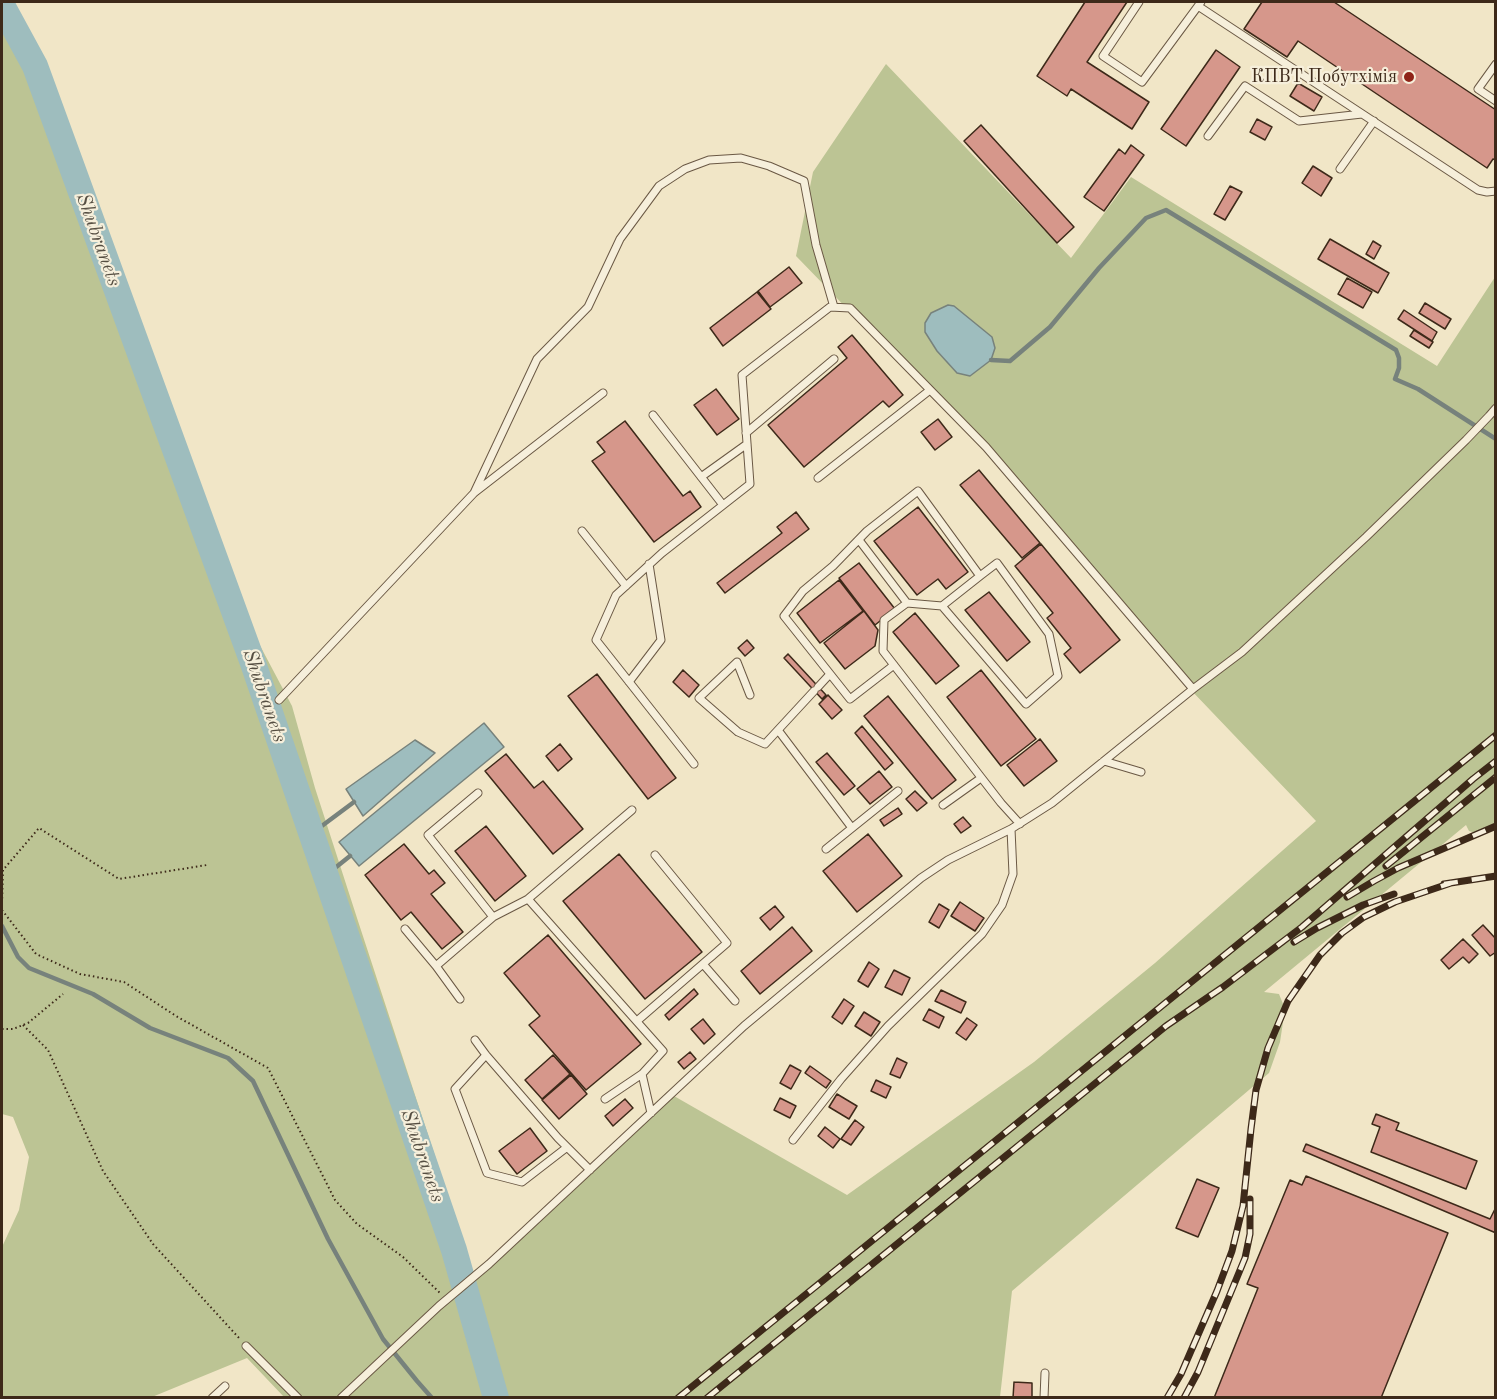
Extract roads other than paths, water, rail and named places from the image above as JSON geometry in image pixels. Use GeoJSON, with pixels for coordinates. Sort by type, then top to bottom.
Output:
{"type":"FeatureCollection","features":[{"type":"Feature","properties":{"kind":"lane"},"geometry":{"type":"LineString","coordinates":[[1139,2],[1103,56],[1142,82],[1199,4],[1362,114],[1479,189],[1487,192],[1496,191]]}},
{"type":"Feature","properties":{"kind":"lane"},"geometry":{"type":"LineString","coordinates":[[1496,64],[1478,89],[1496,101]]}},
{"type":"Feature","properties":{"kind":"lane"},"geometry":{"type":"LineString","coordinates":[[1208,136],[1245,86],[1299,120],[1362,114]]}},
{"type":"Feature","properties":{"kind":"lane"},"geometry":{"type":"LineString","coordinates":[[1340,169],[1374,121]]}},
{"type":"Feature","properties":{"kind":"lane"},"geometry":{"type":"LineString","coordinates":[[474,493],[537,359],[588,307],[620,239],[658,186],[685,169],[709,160],[741,158],[770,166],[804,181],[816,245],[834,307]]}},
{"type":"Feature","properties":{"kind":"lane"},"geometry":{"type":"LineString","coordinates":[[694,764],[596,640],[616,595],[662,553],[750,484],[742,375],[830,307],[849,308],[986,447],[1193,689]]}},
{"type":"Feature","properties":{"kind":"lane"},"geometry":{"type":"LineString","coordinates":[[746,433],[834,359]]}},
{"type":"Feature","properties":{"kind":"lane"},"geometry":{"type":"LineString","coordinates":[[818,478],[930,390]]}},
{"type":"Feature","properties":{"kind":"lane"},"geometry":{"type":"LineString","coordinates":[[279,700],[474,493],[603,393]]}},
{"type":"Feature","properties":{"kind":"lane"},"geometry":{"type":"LineString","coordinates":[[341,1398],[439,1306],[489,1264],[744,1026],[921,879],[948,860],[1011,829],[1052,803],[1242,652],[1366,537],[1496,408]]}},
{"type":"Feature","properties":{"kind":"lane"},"geometry":{"type":"LineString","coordinates":[[653,415],[723,505]]}},
{"type":"Feature","properties":{"kind":"lane"},"geometry":{"type":"LineString","coordinates":[[701,477],[747,444]]}},
{"type":"Feature","properties":{"kind":"lane"},"geometry":{"type":"LineString","coordinates":[[894,665],[850,699],[784,616],[803,591],[833,566],[867,531],[918,491],[980,576]]}},
{"type":"Feature","properties":{"kind":"lane"},"geometry":{"type":"LineString","coordinates":[[582,531],[626,586]]}},
{"type":"Feature","properties":{"kind":"lane"},"geometry":{"type":"LineString","coordinates":[[859,540],[907,603]]}},
{"type":"Feature","properties":{"kind":"lane"},"geometry":{"type":"LineString","coordinates":[[942,606],[1026,704],[1058,676],[1049,634],[997,563],[942,606],[907,603],[884,621],[883,651],[981,778],[1020,824]]}},
{"type":"Feature","properties":{"kind":"lane"},"geometry":{"type":"LineString","coordinates":[[629,682],[661,640],[649,564]]}},
{"type":"Feature","properties":{"kind":"lane"},"geometry":{"type":"LineString","coordinates":[[750,695],[737,663],[699,698],[738,732],[765,744],[830,674]]}},
{"type":"Feature","properties":{"kind":"lane"},"geometry":{"type":"LineString","coordinates":[[778,730],[852,828]]}},
{"type":"Feature","properties":{"kind":"lane"},"geometry":{"type":"LineString","coordinates":[[1104,761],[1141,772]]}},
{"type":"Feature","properties":{"kind":"lane"},"geometry":{"type":"LineString","coordinates":[[943,805],[981,778]]}},
{"type":"Feature","properties":{"kind":"lane"},"geometry":{"type":"LineString","coordinates":[[826,849],[898,791]]}},
{"type":"Feature","properties":{"kind":"lane"},"geometry":{"type":"LineString","coordinates":[[478,793],[428,835],[493,916]]}},
{"type":"Feature","properties":{"kind":"lane"},"geometry":{"type":"LineString","coordinates":[[436,966],[493,916],[528,899],[632,810]]}},
{"type":"Feature","properties":{"kind":"lane"},"geometry":{"type":"LineString","coordinates":[[793,1140],[888,1026],[982,934],[1002,905],[1013,874],[1011,829]]}},
{"type":"Feature","properties":{"kind":"lane"},"geometry":{"type":"LineString","coordinates":[[637,1021],[727,943],[655,855]]}},
{"type":"Feature","properties":{"kind":"lane"},"geometry":{"type":"LineString","coordinates":[[528,899],[663,1051],[642,1074],[605,1099]]}},
{"type":"Feature","properties":{"kind":"lane"},"geometry":{"type":"LineString","coordinates":[[405,929],[460,999]]}},
{"type":"Feature","properties":{"kind":"lane"},"geometry":{"type":"LineString","coordinates":[[703,964],[735,1000]]}},
{"type":"Feature","properties":{"kind":"lane"},"geometry":{"type":"LineString","coordinates":[[475,1040],[566,1148],[590,1170]]}},
{"type":"Feature","properties":{"kind":"lane"},"geometry":{"type":"LineString","coordinates":[[486,1055],[455,1089],[487,1173],[522,1182],[566,1148]]}},
{"type":"Feature","properties":{"kind":"lane"},"geometry":{"type":"LineString","coordinates":[[642,1074],[651,1113]]}},
{"type":"Feature","properties":{"kind":"lane"},"geometry":{"type":"LineString","coordinates":[[246,1346],[298,1398]]}},
{"type":"Feature","properties":{"kind":"lane"},"geometry":{"type":"LineString","coordinates":[[1044,1398],[1045,1373]]}},
{"type":"Feature","properties":{"kind":"lane"},"geometry":{"type":"LineString","coordinates":[[213,1398],[225,1386]]}},
{"type":"Feature","properties":{"kind":"water"},"geometry":{"type":"Polygon","coordinates":[[[948,305],[954,306],[992,337],[995,348],[991,360],[970,376],[957,373],[937,351],[925,332],[925,323],[931,313],[948,305]]]}},
{"type":"Feature","properties":{"kind":"water"},"geometry":{"type":"Polygon","coordinates":[[[484,723],[504,747],[359,866],[339,842],[484,723]]]}},
{"type":"Feature","properties":{"kind":"water"},"geometry":{"type":"Polygon","coordinates":[[[415,740],[435,753],[363,816],[346,789],[415,740]]]}},
{"type":"Feature","properties":{"kind":"waterway"},"geometry":{"type":"LineString","coordinates":[[4,9],[13,2]]}},
{"type":"Feature","properties":{"kind":"waterway","name":"Shubranets"},"geometry":{"type":"LineString","coordinates":[[2,7],[35,66],[253,663],[454,1250],[496,1398]]}},
{"type":"Feature","properties":{"kind":"waterway"},"geometry":{"type":"LineString","coordinates":[[991,360],[1010,361],[1050,327],[1099,268],[1146,218],[1166,210],[1396,350],[1399,368],[1395,379],[1418,389],[1496,439]]}},
{"type":"Feature","properties":{"kind":"waterway"},"geometry":{"type":"LineString","coordinates":[[311,834],[354,802]]}},
{"type":"Feature","properties":{"kind":"waterway"},"geometry":{"type":"LineString","coordinates":[[325,876],[350,856]]}},
{"type":"Feature","properties":{"kind":"waterway"},"geometry":{"type":"LineString","coordinates":[[2,926],[18,957],[29,968],[93,994],[150,1028],[228,1058],[253,1081],[328,1239],[383,1339],[432,1398]]}},
{"type":"Feature","properties":{"kind":"railway"},"geometry":{"type":"LineString","coordinates":[[678,1398],[1496,735]]}},
{"type":"Feature","properties":{"kind":"railway"},"geometry":{"type":"LineString","coordinates":[[707,1398],[1166,1026],[1223,987],[1302,927],[1496,761]]}},
{"type":"Feature","properties":{"kind":"railway"},"geometry":{"type":"LineString","coordinates":[[1386,866],[1496,777]]}},
{"type":"Feature","properties":{"kind":"railway"},"geometry":{"type":"LineString","coordinates":[[1347,897],[1398,868],[1496,826]]}},
{"type":"Feature","properties":{"kind":"railway"},"geometry":{"type":"LineString","coordinates":[[1444,884],[1496,876]]}},
{"type":"Feature","properties":{"kind":"railway"},"geometry":{"type":"LineString","coordinates":[[1167,1398],[1181,1374],[1232,1251],[1243,1206],[1256,1090],[1268,1048],[1288,1001],[1320,955],[1342,933],[1364,917],[1395,902],[1451,883]]}},
{"type":"Feature","properties":{"kind":"railway"},"geometry":{"type":"LineString","coordinates":[[1294,942],[1363,905],[1394,894]]}},
{"type":"Feature","properties":{"kind":"railway"},"geometry":{"type":"LineString","coordinates":[[1184,1398],[1198,1372],[1245,1258],[1250,1234],[1250,1199]]}},
{"type":"Feature","properties":{"kind":"place","name":"КПВТ Побутхімія"},"geometry":{"type":"Point","coordinates":[1409,77]}}]}
